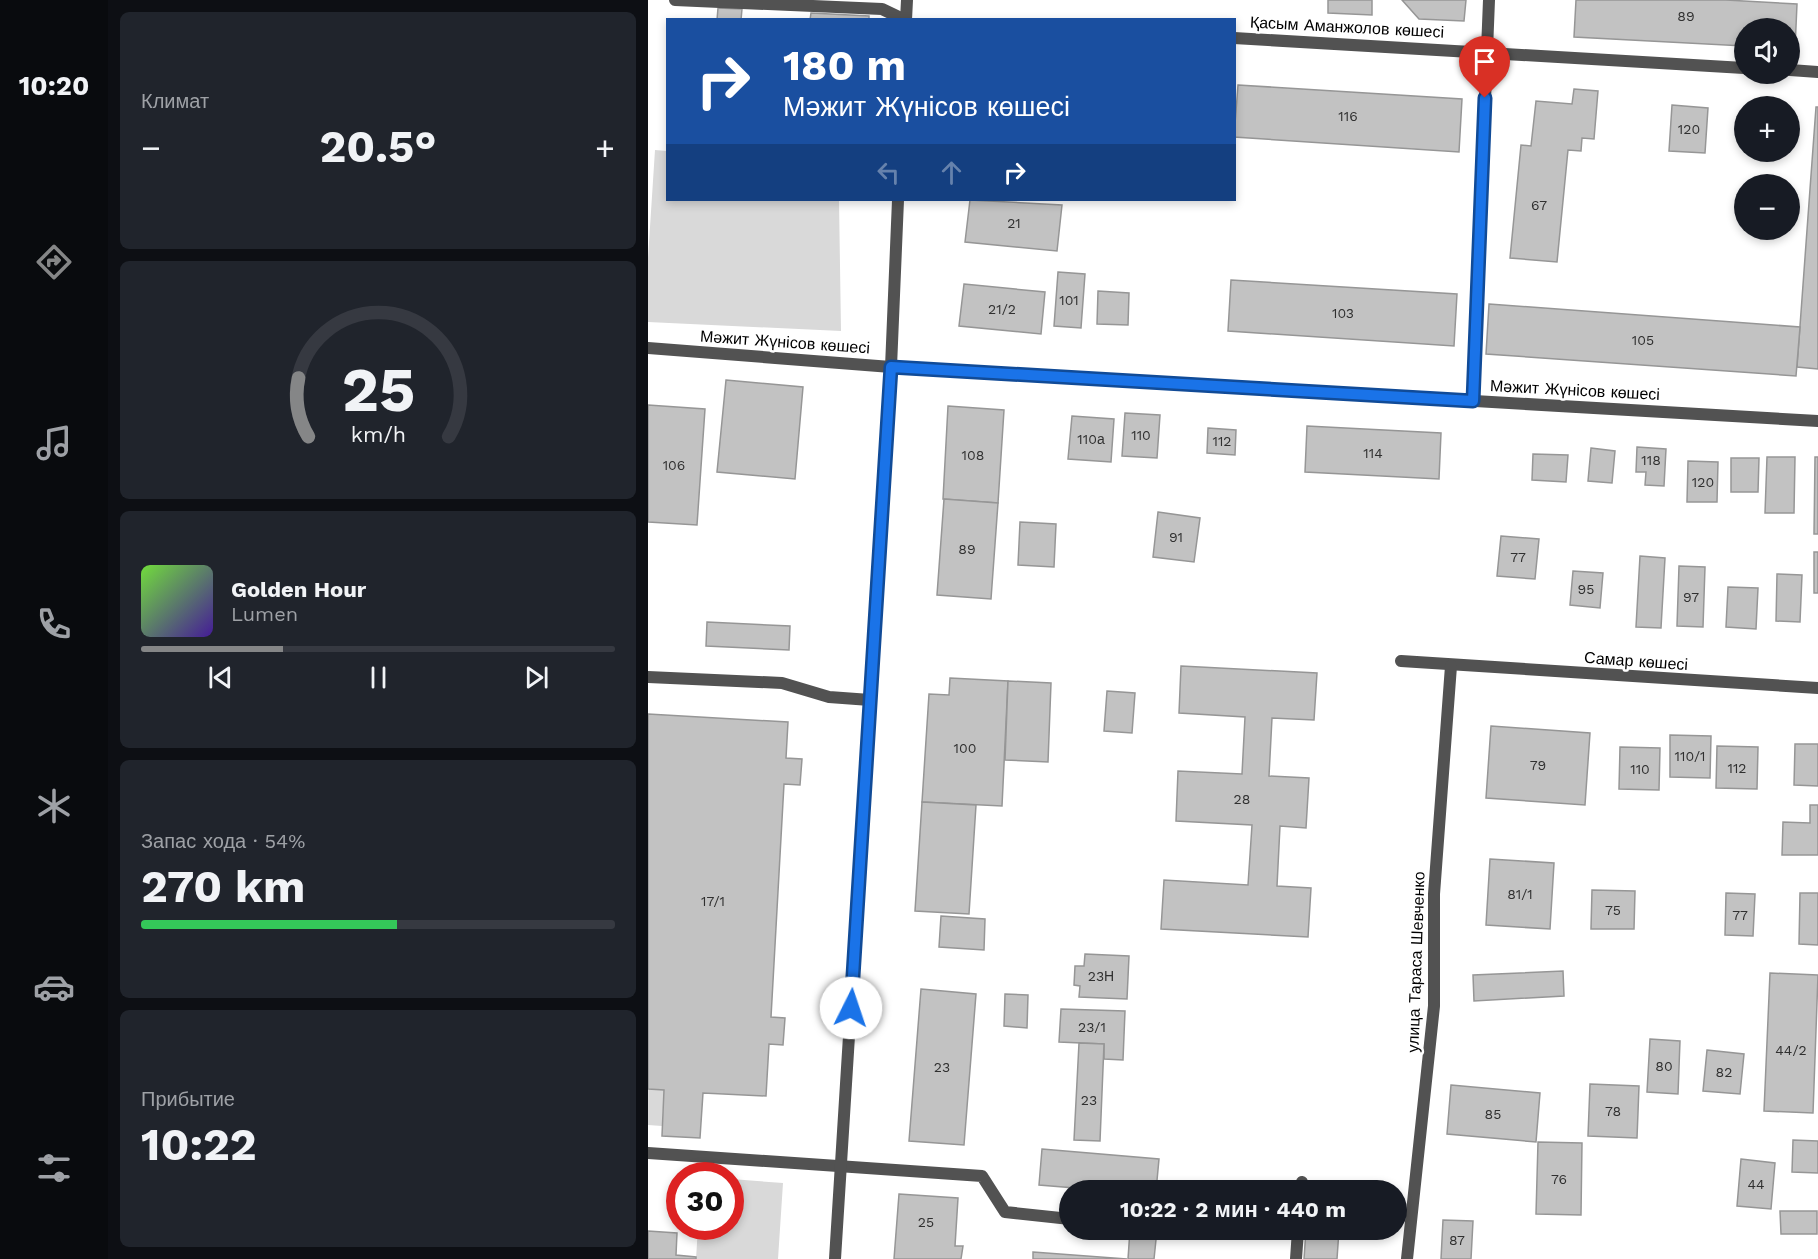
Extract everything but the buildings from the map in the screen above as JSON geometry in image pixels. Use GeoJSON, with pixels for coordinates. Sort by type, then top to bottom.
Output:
{"type":"FeatureCollection","features":[{"type":"Feature","properties":{"kind":"street"},"geometry":{"type":"LineString","coordinates":[[675,0],[882,9],[902,18]]}},
{"type":"Feature","properties":{"kind":"street"},"geometry":{"type":"LineString","coordinates":[[906,18],[908,0]]}},
{"type":"Feature","properties":{"kind":"street"},"geometry":{"type":"LineString","coordinates":[[1473,401],[1490,0]]}},
{"type":"Feature","properties":{"kind":"street","name":"Қасым Аманжолов көшесі"},"geometry":{"type":"LineString","coordinates":[[1236,38],[1487,51],[1734,67]]}},
{"type":"Feature","properties":{"kind":"street"},"geometry":{"type":"LineString","coordinates":[[1800,71],[1818,72]]}},
{"type":"Feature","properties":{"kind":"street"},"geometry":{"type":"LineString","coordinates":[[835,1259],[891,367],[898,201]]}},
{"type":"Feature","properties":{"kind":"street","name":"Мәжит Жүнісов көшесі"},"geometry":{"type":"LineString","coordinates":[[648,348],[891,367],[1818,421]]}},
{"type":"Feature","properties":{"kind":"street","name":"Самар көшесі"},"geometry":{"type":"LineString","coordinates":[[1401,661],[1818,688]]}},
{"type":"Feature","properties":{"kind":"street","name":"улица Тараса Шевченко"},"geometry":{"type":"LineString","coordinates":[[1407,1259],[1434,1006],[1434,894],[1452,666]]}},
{"type":"Feature","properties":{"kind":"street"},"geometry":{"type":"LineString","coordinates":[[648,676],[782,683],[829,697],[870,700]]}},
{"type":"Feature","properties":{"kind":"street"},"geometry":{"type":"LineString","coordinates":[[648,1153],[982,1176],[1005,1212],[1059,1218]]}},
{"type":"Feature","properties":{"kind":"street"},"geometry":{"type":"LineString","coordinates":[[1296,1259],[1297,1240]]}},
{"type":"Feature","properties":{"kind":"shaded area"},"geometry":{"type":"Polygon","coordinates":[[[655,150],[666,151],[666,201],[839,201],[841,331],[648,322],[648,258],[655,150]]]}},
{"type":"Feature","properties":{"kind":"shaded area"},"geometry":{"type":"Polygon","coordinates":[[[648,1089],[664,1090],[662,1126],[648,1125],[648,1089]]]}},
{"type":"Feature","properties":{"kind":"shaded area"},"geometry":{"type":"Polygon","coordinates":[[[744,1180],[783,1183],[778,1259],[696,1259],[697,1240],[744,1240],[744,1180]]]}},
{"type":"Feature","properties":{"kind":"route"},"geometry":{"type":"LineString","coordinates":[[851,1008],[891,367],[1473,401],[1485,98]]}}]}
